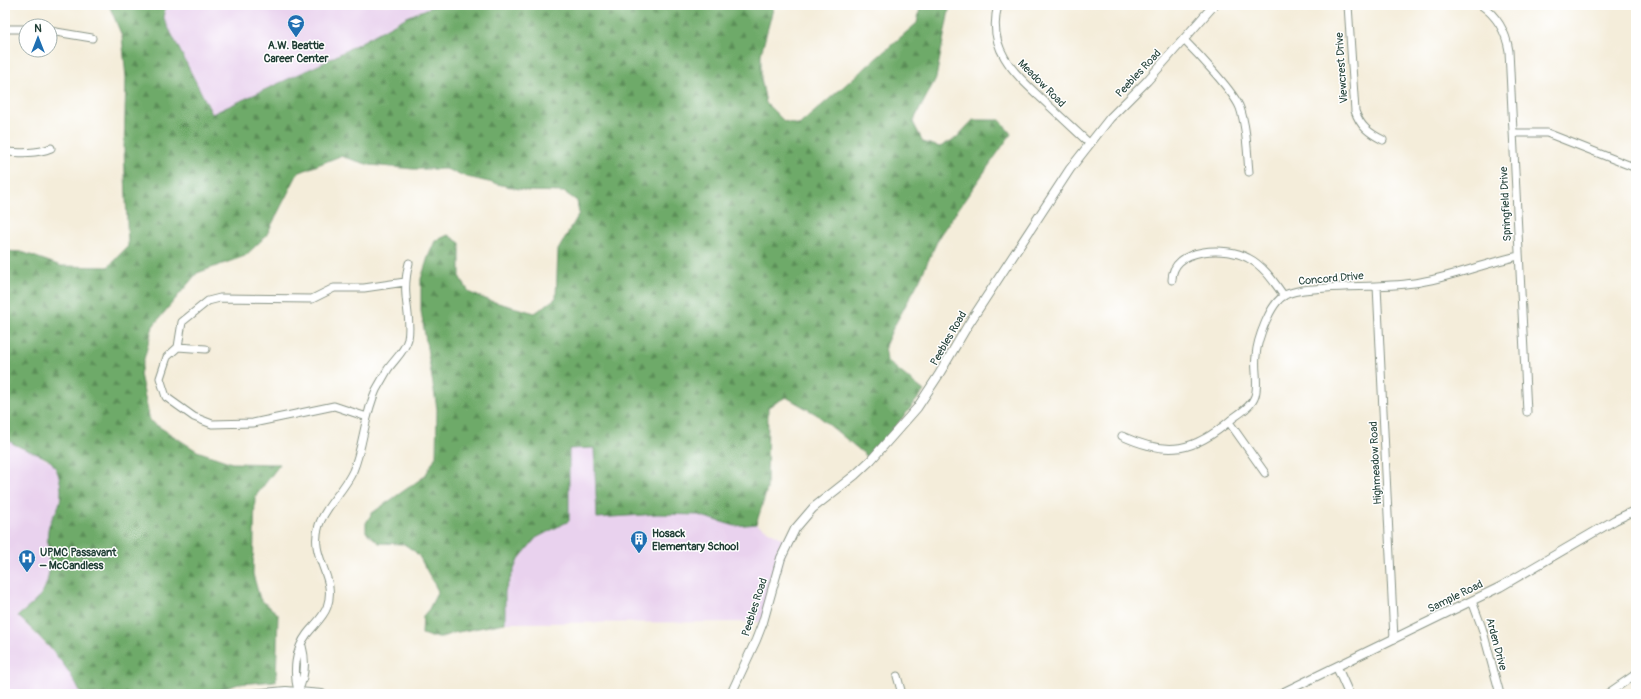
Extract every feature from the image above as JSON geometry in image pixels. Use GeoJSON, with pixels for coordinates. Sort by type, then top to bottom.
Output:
{"type":"FeatureCollection","features":[{"type":"Feature","properties":{"kind":"street","name":"Meadow Road"},"geometry":{"type":"LineString","coordinates":[[998,5],[995,22],[996,34],[1003,57],[1022,80],[1089,143]]}},
{"type":"Feature","properties":{"kind":"street","name":"Peebles Road"},"geometry":{"type":"LineString","coordinates":[[731,694],[758,634],[781,558],[796,529],[813,508],[866,465],[917,408],[938,376],[971,319],[1054,190],[1089,143],[1110,118],[1184,40],[1214,5]]}},
{"type":"Feature","properties":{"kind":"street","name":"Viewcrest Drive"},"geometry":{"type":"LineString","coordinates":[[1348,5],[1355,111],[1359,121],[1366,130],[1383,140]]}},
{"type":"Feature","properties":{"kind":"street","name":"Springfield Drive"},"geometry":{"type":"LineString","coordinates":[[1480,5],[1497,20],[1508,42],[1527,412]]}},
{"type":"Feature","properties":{"kind":"street"},"geometry":{"type":"LineString","coordinates":[[5,28],[18,29]]}},
{"type":"Feature","properties":{"kind":"street"},"geometry":{"type":"LineString","coordinates":[[58,32],[92,38]]}},
{"type":"Feature","properties":{"kind":"street"},"geometry":{"type":"LineString","coordinates":[[1184,40],[1222,83],[1240,108],[1245,132],[1249,172]]}},
{"type":"Feature","properties":{"kind":"street"},"geometry":{"type":"LineString","coordinates":[[1513,132],[1547,133],[1636,168]]}},
{"type":"Feature","properties":{"kind":"street"},"geometry":{"type":"LineString","coordinates":[[5,152],[41,152],[52,148]]}},
{"type":"Feature","properties":{"kind":"street"},"geometry":{"type":"LineString","coordinates":[[1122,436],[1149,447],[1167,449],[1197,443],[1229,422],[1248,406],[1255,396],[1257,349],[1274,305],[1284,296],[1257,263],[1242,254],[1225,250],[1200,252],[1178,263],[1174,269],[1172,280]]}},
{"type":"Feature","properties":{"kind":"street","name":"Concord Drive"},"geometry":{"type":"LineString","coordinates":[[1284,296],[1307,289],[1377,286],[1425,281],[1519,256]]}},
{"type":"Feature","properties":{"kind":"street"},"geometry":{"type":"LineString","coordinates":[[298,691],[303,680],[304,655],[302,646],[308,634],[327,608],[330,593],[328,579],[317,549],[317,534],[324,515],[344,487],[353,471],[362,444],[366,417],[377,389],[388,369],[406,346],[409,322],[405,282],[409,263]]}},
{"type":"Feature","properties":{"kind":"street"},"geometry":{"type":"LineString","coordinates":[[366,417],[334,406],[253,423],[212,424],[194,417],[166,397],[160,378],[167,356],[178,347],[182,322],[208,302],[220,298],[312,299],[334,288],[364,288],[405,282]]}},
{"type":"Feature","properties":{"kind":"street","name":"Highmeadow Road"},"geometry":{"type":"LineString","coordinates":[[1377,286],[1394,639]]}},
{"type":"Feature","properties":{"kind":"street"},"geometry":{"type":"LineString","coordinates":[[178,347],[206,349]]}},
{"type":"Feature","properties":{"kind":"street"},"geometry":{"type":"LineString","coordinates":[[1229,422],[1265,473]]}},
{"type":"Feature","properties":{"kind":"street","name":"Sample Road"},"geometry":{"type":"LineString","coordinates":[[1280,694],[1472,601],[1526,573],[1615,520],[1636,510]]}},
{"type":"Feature","properties":{"kind":"street","name":"Arden Drive"},"geometry":{"type":"LineString","coordinates":[[1472,601],[1482,628],[1500,694]]}},
{"type":"Feature","properties":{"kind":"street"},"geometry":{"type":"LineString","coordinates":[[1337,667],[1349,694]]}},
{"type":"Feature","properties":{"kind":"street"},"geometry":{"type":"LineString","coordinates":[[1607,694],[1636,674]]}},
{"type":"Feature","properties":{"kind":"street"},"geometry":{"type":"LineString","coordinates":[[897,676],[902,694]]}},
{"type":"Feature","properties":{"kind":"street"},"geometry":{"type":"LineString","coordinates":[[252,694],[298,691],[322,694]]}},
{"type":"Feature","properties":{"kind":"shaded area"},"geometry":{"type":"Polygon","coordinates":[[[165,5],[436,5],[407,17],[323,63],[212,114],[164,19],[165,5]]]}},
{"type":"Feature","properties":{"kind":"shaded area","name":"UPMC Passavant – McCandless"},"geometry":{"type":"Polygon","coordinates":[[[5,438],[18,447],[33,452],[53,463],[59,477],[61,490],[59,505],[48,528],[47,544],[50,564],[47,582],[38,600],[18,616],[62,661],[81,694],[5,694],[5,438]]]}},
{"type":"Feature","properties":{"kind":"shaded area"},"geometry":{"type":"Polygon","coordinates":[[[594,448],[658,514],[698,515],[735,526],[756,524],[789,542],[763,622],[505,623],[505,591],[518,560],[536,538],[569,521],[569,449],[594,448]]]}},
{"type":"Feature","properties":{"kind":"green space"},"geometry":{"type":"Polygon","coordinates":[[[109,5],[165,5],[164,19],[212,114],[323,63],[407,17],[436,5],[774,5],[761,54],[761,78],[766,103],[784,121],[799,125],[917,23],[920,8],[919,5],[950,5],[936,78],[913,122],[923,142],[940,147],[956,138],[973,120],[1000,120],[1011,134],[940,235],[919,281],[893,328],[885,346],[887,361],[924,391],[883,442],[868,457],[816,414],[786,397],[768,407],[767,489],[756,524],[735,526],[698,515],[658,514],[597,518],[594,448],[569,449],[569,521],[536,538],[518,560],[505,591],[505,623],[453,633],[442,637],[431,637],[422,634],[423,616],[429,609],[438,591],[419,556],[404,544],[379,543],[366,532],[366,523],[372,513],[425,476],[436,456],[437,409],[421,311],[421,279],[435,241],[448,235],[460,243],[460,278],[470,293],[491,301],[535,313],[556,298],[558,250],[579,214],[577,201],[564,192],[528,191],[467,177],[446,169],[413,169],[370,165],[340,156],[298,173],[266,236],[245,256],[197,273],[153,326],[140,374],[150,421],[197,451],[232,463],[280,464],[255,497],[253,574],[260,599],[278,614],[276,681],[239,684],[206,694],[81,694],[61,661],[45,642],[18,616],[39,597],[45,588],[49,569],[48,530],[59,505],[61,490],[58,473],[50,461],[14,444],[5,438],[5,251],[22,252],[61,266],[108,267],[128,246],[124,149],[126,78],[122,36],[109,5]]]}},
{"type":"Feature","properties":{"kind":"place","name":"A.W. Beattie Career Center"},"geometry":{"type":"Point","coordinates":[296,38]}},
{"type":"Feature","properties":{"kind":"place","name":"Hosack Elementary School"},"geometry":{"type":"Point","coordinates":[639,554]}},
{"type":"Feature","properties":{"kind":"place","name":"UPMC Passavant – McCandless"},"geometry":{"type":"Point","coordinates":[27,573]}}]}
